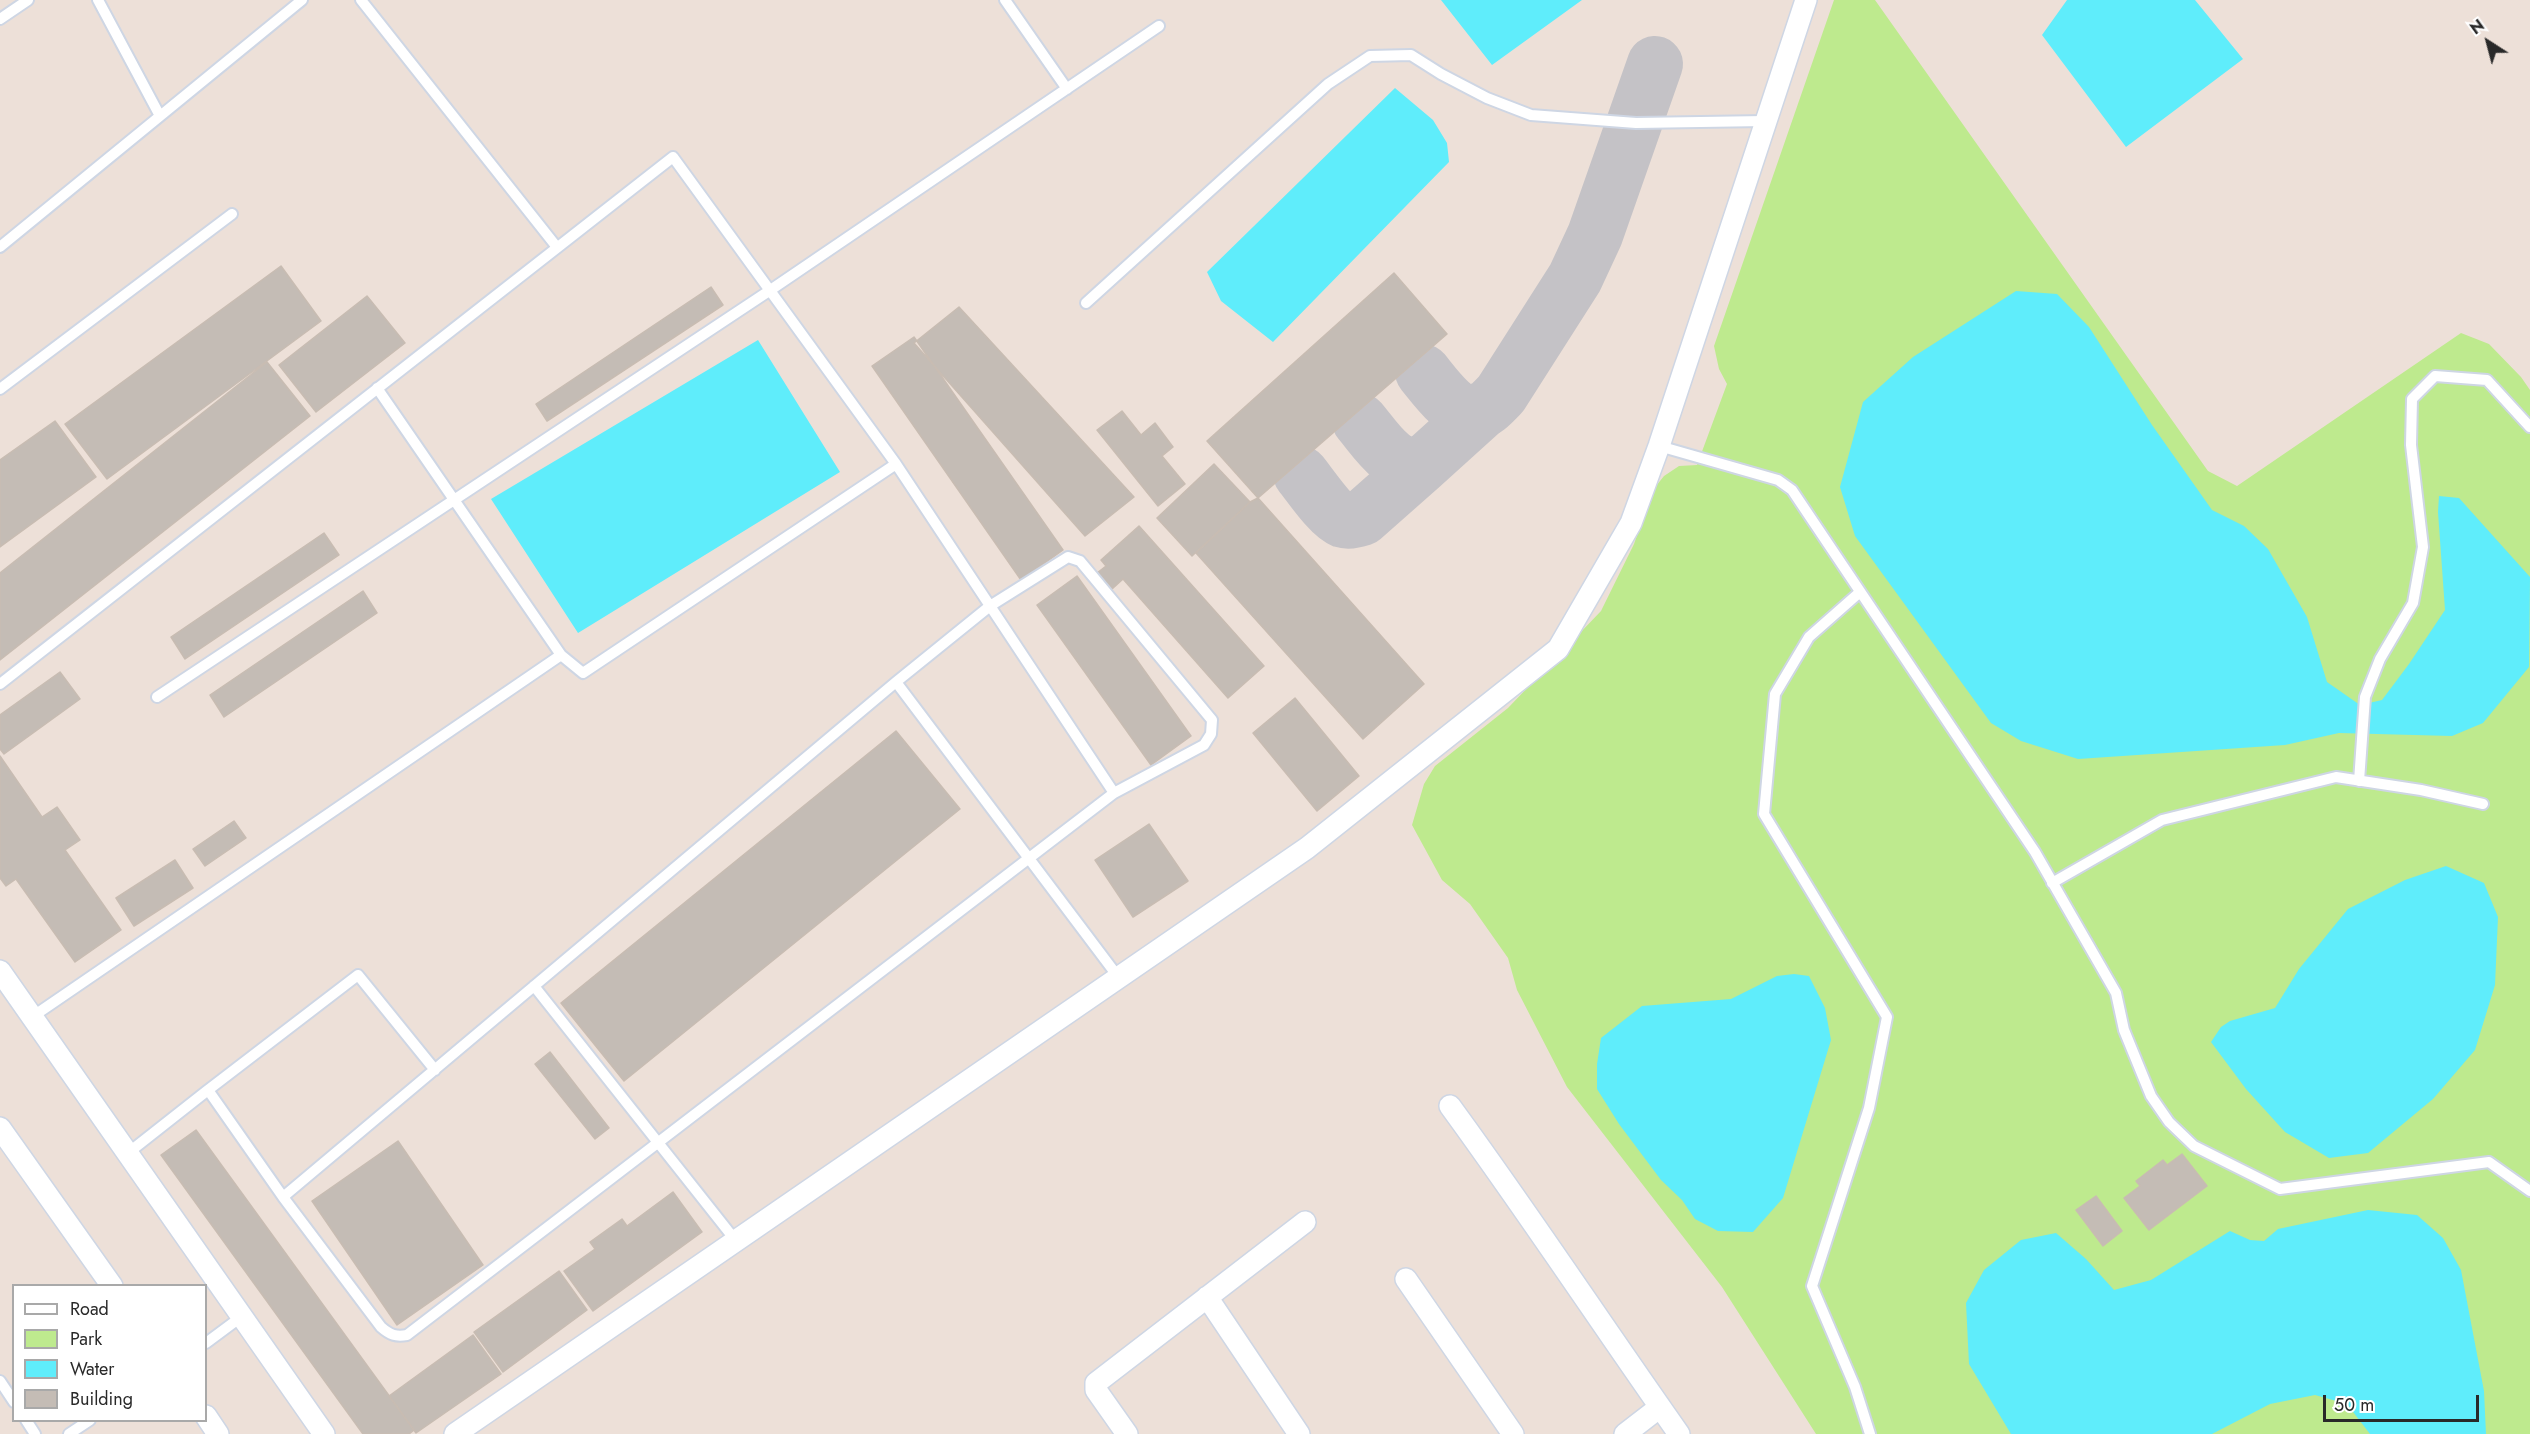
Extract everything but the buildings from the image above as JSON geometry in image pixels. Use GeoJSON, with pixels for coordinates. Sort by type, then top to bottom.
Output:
{"type":"FeatureCollection","features":[{"type":"Feature","properties":{"kind":"street"},"geometry":{"type":"LineString","coordinates":[[455,1434],[1307,848],[1558,649],[1631,523],[1659,446],[1806,0]]}},
{"type":"Feature","properties":{"kind":"street"},"geometry":{"type":"LineString","coordinates":[[0,971],[324,1434]]}},
{"type":"Feature","properties":{"kind":"street"},"geometry":{"type":"LineString","coordinates":[[1450,1106],[1521,1202],[1567,1274],[1679,1434]]}},
{"type":"Feature","properties":{"kind":"street"},"geometry":{"type":"LineString","coordinates":[[0,1128],[111,1284]]}},
{"type":"Feature","properties":{"kind":"street"},"geometry":{"type":"LineString","coordinates":[[1127,1434],[1096,1389],[1096,1383],[1305,1222]]}},
{"type":"Feature","properties":{"kind":"street"},"geometry":{"type":"LineString","coordinates":[[1406,1279],[1513,1434]]}},
{"type":"Feature","properties":{"kind":"street"},"geometry":{"type":"LineString","coordinates":[[1207,1298],[1299,1434]]}},
{"type":"Feature","properties":{"kind":"street"},"geometry":{"type":"LineString","coordinates":[[1625,1434],[1660,1407]]}},
{"type":"Feature","properties":{"kind":"street"},"geometry":{"type":"LineString","coordinates":[[207,1418],[218,1434]]}},
{"type":"Feature","properties":{"kind":"lane"},"geometry":{"type":"LineString","coordinates":[[0,19],[28,0]]}},
{"type":"Feature","properties":{"kind":"lane"},"geometry":{"type":"LineString","coordinates":[[98,0],[160,116]]}},
{"type":"Feature","properties":{"kind":"lane"},"geometry":{"type":"LineString","coordinates":[[0,247],[302,0]]}},
{"type":"Feature","properties":{"kind":"lane"},"geometry":{"type":"LineString","coordinates":[[360,0],[556,246]]}},
{"type":"Feature","properties":{"kind":"lane"},"geometry":{"type":"LineString","coordinates":[[1005,0],[1067,89]]}},
{"type":"Feature","properties":{"kind":"lane"},"geometry":{"type":"LineString","coordinates":[[158,697],[769,291],[1159,26]]}},
{"type":"Feature","properties":{"kind":"lane"},"geometry":{"type":"LineString","coordinates":[[1086,303],[1328,84],[1370,56],[1411,55],[1487,98],[1531,115],[1636,123],[1765,121]]}},
{"type":"Feature","properties":{"kind":"lane"},"geometry":{"type":"LineString","coordinates":[[0,684],[556,246],[673,157],[896,464],[1113,793]]}},
{"type":"Feature","properties":{"kind":"lane"},"geometry":{"type":"LineString","coordinates":[[0,389],[232,214]]}},
{"type":"Feature","properties":{"kind":"lane"},"geometry":{"type":"LineString","coordinates":[[2359,781],[2365,698],[2379,659],[2413,603],[2423,548],[2411,445],[2412,399],[2435,376],[2487,380],[2530,427]]}},
{"type":"Feature","properties":{"kind":"lane"},"geometry":{"type":"LineString","coordinates":[[376,388],[455,498],[561,655],[583,673],[896,464]]}},
{"type":"Feature","properties":{"kind":"lane"},"geometry":{"type":"LineString","coordinates":[[1659,446],[1785,484],[1792,490],[2035,852],[2116,993],[2124,1030],[2151,1096],[2169,1122],[2194,1146],[2280,1189],[2489,1162],[2530,1191]]}},
{"type":"Feature","properties":{"kind":"lane"},"geometry":{"type":"LineString","coordinates":[[208,1090],[283,1197],[381,1327],[389,1334],[399,1337],[407,1335],[1113,793],[1203,745],[1211,734],[1212,720],[1074,557],[1068,556],[990,606],[896,682],[283,1197]]}},
{"type":"Feature","properties":{"kind":"lane"},"geometry":{"type":"LineString","coordinates":[[1860,592],[1809,637],[1775,694],[1764,814],[1887,1017],[1869,1108],[1812,1286],[1855,1387],[1870,1434]]}},
{"type":"Feature","properties":{"kind":"lane"},"geometry":{"type":"LineString","coordinates":[[32,1017],[561,655]]}},
{"type":"Feature","properties":{"kind":"lane"},"geometry":{"type":"LineString","coordinates":[[896,682],[1119,978]]}},
{"type":"Feature","properties":{"kind":"lane"},"geometry":{"type":"LineString","coordinates":[[2052,883],[2162,820],[2336,777],[2421,790],[2483,804]]}},
{"type":"Feature","properties":{"kind":"lane"},"geometry":{"type":"LineString","coordinates":[[128,1153],[358,975],[435,1070]]}},
{"type":"Feature","properties":{"kind":"lane"},"geometry":{"type":"LineString","coordinates":[[534,986],[736,1241]]}},
{"type":"Feature","properties":{"kind":"lane"},"geometry":{"type":"LineString","coordinates":[[207,1342],[241,1317]]}},
{"type":"Feature","properties":{"kind":"lane"},"geometry":{"type":"LineString","coordinates":[[0,1381],[12,1399]]}},
{"type":"Feature","properties":{"kind":"lane"},"geometry":{"type":"LineString","coordinates":[[69,1434],[87,1422]]}},
{"type":"Feature","properties":{"kind":"green space"},"geometry":{"type":"Polygon","coordinates":[[[1834,0],[1875,0],[2208,471],[2237,486],[2461,333],[2489,344],[2521,377],[2530,390],[2530,1434],[1816,1434],[1722,1287],[1567,1087],[1517,990],[1508,958],[1470,904],[1442,880],[1412,825],[1424,784],[1435,766],[1508,708],[1601,611],[1634,544],[1652,491],[1664,476],[1679,466],[1697,465],[1727,384],[1719,369],[1714,346],[1834,0]]]}},
{"type":"Feature","properties":{"kind":"water"},"geometry":{"type":"Polygon","coordinates":[[[1441,0],[1582,0],[1492,65],[1441,0]]]}},
{"type":"Feature","properties":{"kind":"water"},"geometry":{"type":"Polygon","coordinates":[[[2067,0],[2195,0],[2243,59],[2126,147],[2042,35],[2067,0]]]}},
{"type":"Feature","properties":{"kind":"water"},"geometry":{"type":"Polygon","coordinates":[[[1395,88],[1433,120],[1447,143],[1449,162],[1273,342],[1221,301],[1207,272],[1395,88]]]}},
{"type":"Feature","properties":{"kind":"water"},"geometry":{"type":"Polygon","coordinates":[[[2016,291],[2057,294],[2089,327],[2152,425],[2212,510],[2244,526],[2268,549],[2307,617],[2327,682],[2360,705],[2382,700],[2445,610],[2438,512],[2439,496],[2459,498],[2530,577],[2529,667],[2483,723],[2452,736],[2339,733],[2285,745],[2078,759],[2021,741],[1991,723],[1855,536],[1840,487],[1863,402],[1913,357],[2016,291]]]}},
{"type":"Feature","properties":{"kind":"water"},"geometry":{"type":"Polygon","coordinates":[[[758,340],[840,472],[578,633],[491,499],[758,340]]]}},
{"type":"Feature","properties":{"kind":"water"},"geometry":{"type":"Polygon","coordinates":[[[2446,866],[2484,883],[2498,917],[2495,985],[2475,1050],[2433,1099],[2368,1153],[2329,1158],[2285,1132],[2246,1089],[2211,1042],[2221,1027],[2230,1021],[2275,1008],[2299,969],[2348,909],[2405,880],[2446,866]]]}},
{"type":"Feature","properties":{"kind":"water"},"geometry":{"type":"Polygon","coordinates":[[[1794,974],[1809,976],[1825,1008],[1831,1040],[1783,1198],[1753,1232],[1718,1231],[1695,1219],[1682,1200],[1661,1180],[1619,1124],[1597,1089],[1597,1064],[1601,1038],[1642,1006],[1731,999],[1777,976],[1794,974]]]}},
{"type":"Feature","properties":{"kind":"water"},"geometry":{"type":"Polygon","coordinates":[[[2368,1210],[2417,1215],[2443,1238],[2461,1270],[2484,1391],[2486,1434],[2370,1434],[2347,1404],[2315,1395],[2270,1404],[2212,1434],[2011,1434],[1969,1364],[1966,1303],[1984,1270],[2021,1240],[2056,1233],[2086,1259],[2114,1290],[2151,1280],[2230,1231],[2250,1240],[2264,1241],[2278,1229],[2368,1210]]]}},
{"type":"Feature","properties":{"kind":"taxiway"},"geometry":{"type":"LineString","coordinates":[[1423,372],[1446,399],[1467,414],[1482,411],[1501,394],[1575,278],[1595,235],[1655,64]]}},
{"type":"Feature","properties":{"kind":"taxiway"},"geometry":{"type":"LineString","coordinates":[[1360,421],[1379,445],[1394,459],[1412,466],[1422,465],[1485,408]]}},
{"type":"Feature","properties":{"kind":"taxiway"},"geometry":{"type":"LineString","coordinates":[[1301,474],[1332,512],[1343,520],[1350,521],[1362,518],[1422,465]]}}]}
